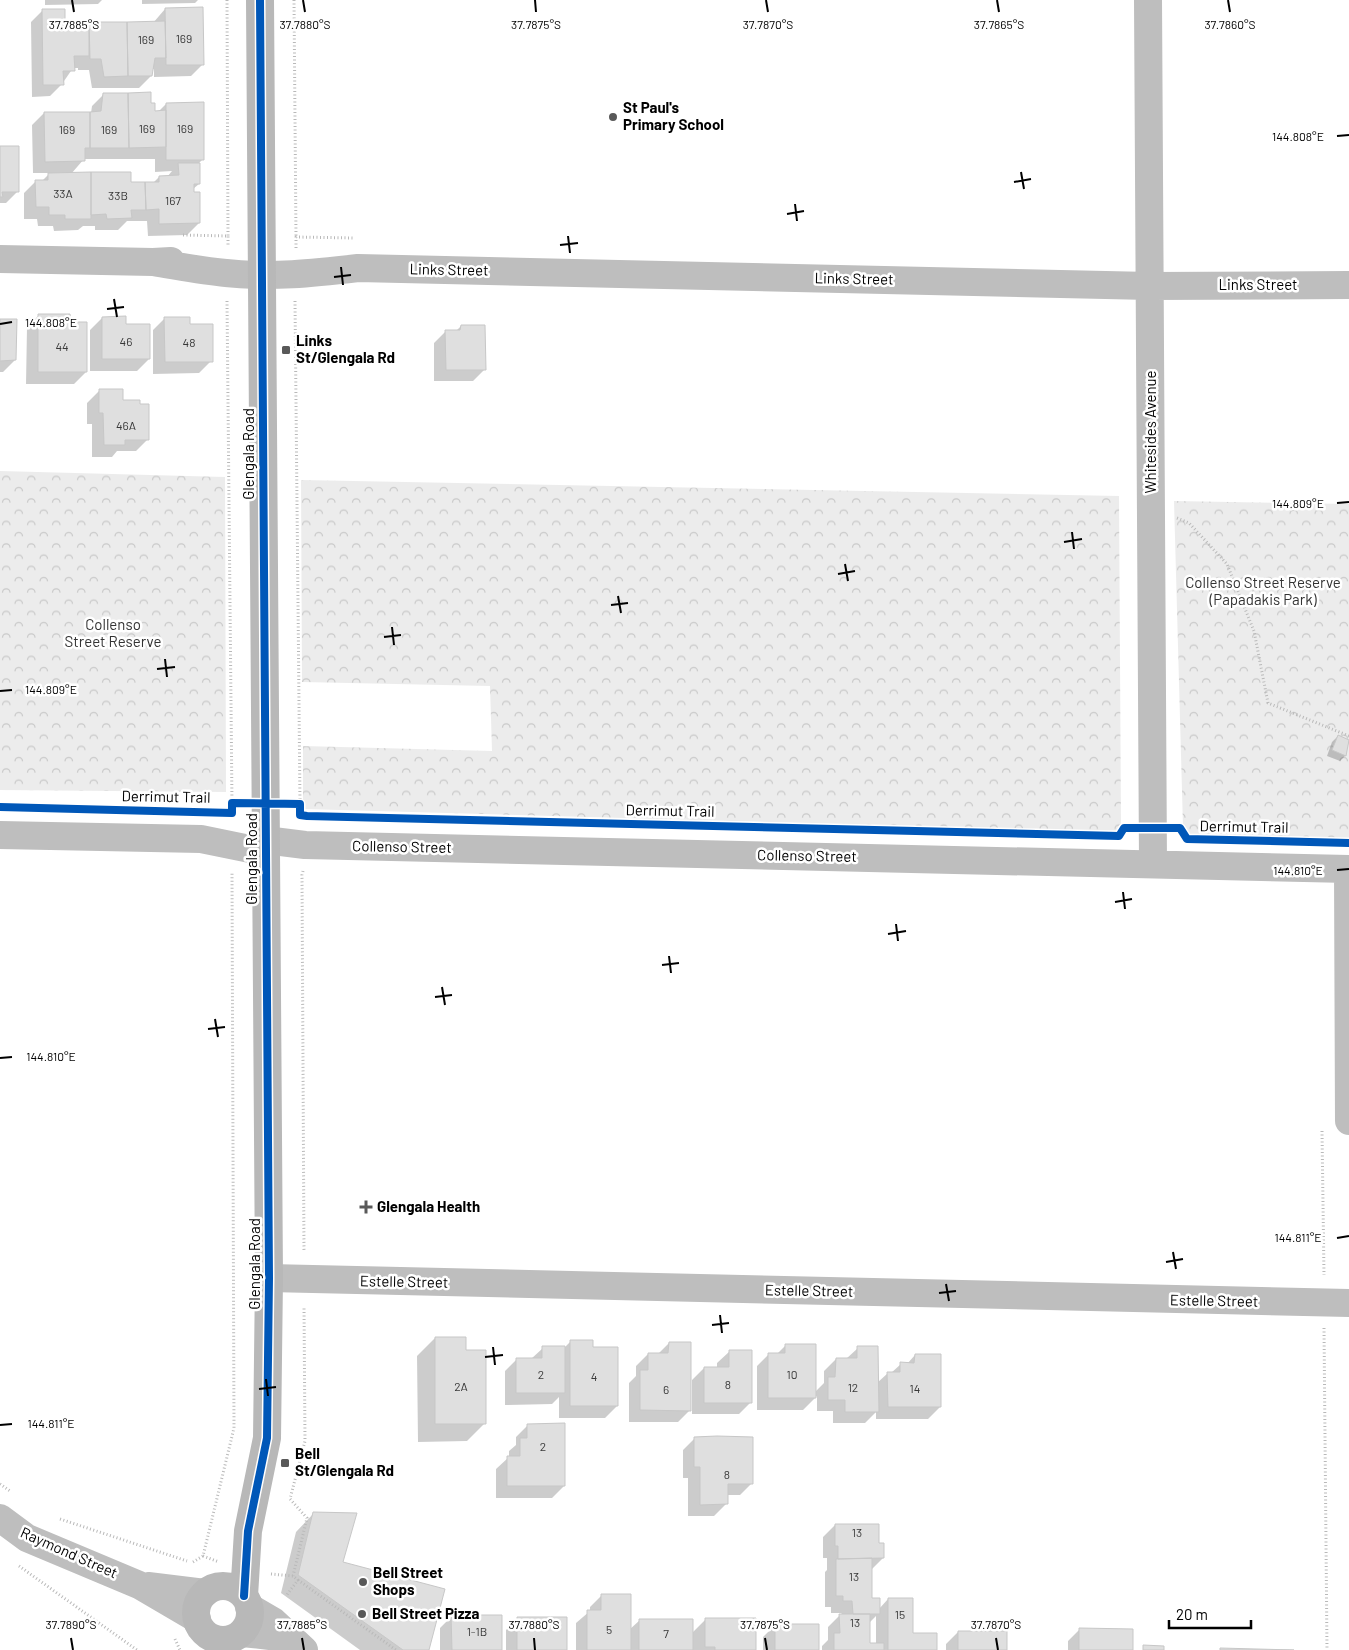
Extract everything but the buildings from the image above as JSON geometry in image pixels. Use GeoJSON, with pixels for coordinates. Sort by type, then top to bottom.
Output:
{"type":"FeatureCollection","features":[{"type":"Feature","properties":{"kind":"street","name":"Glengala Road"},"geometry":{"type":"LineString","coordinates":[[201,1633],[198,1605],[232,1615],[267,1438],[269,1278],[260,0]]}},
{"type":"Feature","properties":{"kind":"street","name":"Whitesides Avenue"},"geometry":{"type":"LineString","coordinates":[[1148,0],[1153,864]]}},
{"type":"Feature","properties":{"kind":"street","name":"Links Street"},"geometry":{"type":"LineString","coordinates":[[0,259],[153,262],[228,255],[262,265],[296,257],[358,268],[1150,286],[1349,285]]}},
{"type":"Feature","properties":{"kind":"street","name":"Collenso Street"},"geometry":{"type":"LineString","coordinates":[[0,835],[201,839],[232,831],[265,831],[305,845],[1349,868]]}},
{"type":"Feature","properties":{"kind":"street"},"geometry":{"type":"LineString","coordinates":[[1349,868],[1349,1121]]}},
{"type":"Feature","properties":{"kind":"street","name":"Estelle Street"},"geometry":{"type":"LineString","coordinates":[[269,1278],[1337,1303]]}},
{"type":"Feature","properties":{"kind":"street","name":"Raymond Street"},"geometry":{"type":"LineString","coordinates":[[0,1518],[27,1538],[140,1584],[232,1615]]}},
{"type":"Feature","properties":{"kind":"street","name":"Raymond Street"},"geometry":{"type":"LineString","coordinates":[[140,1584],[201,1633]]}},
{"type":"Feature","properties":{"kind":"street"},"geometry":{"type":"LineString","coordinates":[[201,1633],[216,1639],[232,1615],[273,1621],[302,1649]]}},
{"type":"Feature","properties":{"kind":"path"},"geometry":{"type":"LineString","coordinates":[[227,0],[228,236]]}},
{"type":"Feature","properties":{"kind":"path"},"geometry":{"type":"LineString","coordinates":[[294,0],[296,237]]}},
{"type":"Feature","properties":{"kind":"path"},"geometry":{"type":"LineString","coordinates":[[227,300],[232,802]]}},
{"type":"Feature","properties":{"kind":"path"},"geometry":{"type":"LineString","coordinates":[[295,300],[300,815]]}},
{"type":"Feature","properties":{"kind":"path"},"geometry":{"type":"LineString","coordinates":[[1151,508],[1189,523],[1227,564],[1254,631],[1268,703],[1349,736]]}},
{"type":"Feature","properties":{"kind":"path"},"geometry":{"type":"LineString","coordinates":[[204,1556],[234,1428],[232,831]]}},
{"type":"Feature","properties":{"kind":"path"},"geometry":{"type":"LineString","coordinates":[[293,1576],[307,1518],[290,1499],[305,1441],[302,875],[305,869]]}},
{"type":"Feature","properties":{"kind":"path"},"geometry":{"type":"LineString","coordinates":[[1322,1126],[1337,1303],[1327,1650]]}},
{"type":"Feature","properties":{"kind":"path"},"geometry":{"type":"LineString","coordinates":[[0,1484],[14,1493]]}},
{"type":"Feature","properties":{"kind":"path"},"geometry":{"type":"LineString","coordinates":[[59,1519],[187,1561]]}},
{"type":"Feature","properties":{"kind":"path"},"geometry":{"type":"LineString","coordinates":[[16,1564],[136,1650]]}},
{"type":"Feature","properties":{"kind":"path"},"geometry":{"type":"LineString","coordinates":[[298,1580],[396,1650]]}},
{"type":"Feature","properties":{"kind":"green space","name":"Collenso Street Reserve"},"geometry":{"type":"Polygon","coordinates":[[[0,471],[225,477],[226,792],[0,790],[0,471]]]}},
{"type":"Feature","properties":{"kind":"green space"},"geometry":{"type":"Polygon","coordinates":[[[301,480],[1119,496],[1121,827],[1116,832],[303,809],[303,746],[492,751],[490,686],[302,682],[301,480]]]}},
{"type":"Feature","properties":{"kind":"green space","name":"Collenso Street Reserve (Papadakis Park)"},"geometry":{"type":"Polygon","coordinates":[[[1174,501],[1349,504],[1349,839],[1188,834],[1183,827],[1174,501]]]}},
{"type":"Feature","properties":{"kind":"cycle path"},"geometry":{"type":"LineString","coordinates":[[244,1596],[248,1531],[267,1438],[269,1278],[260,0]]}},
{"type":"Feature","properties":{"kind":"cycle path","name":"Derrimut Trail"},"geometry":{"type":"LineString","coordinates":[[0,807],[232,813],[232,803],[300,804],[300,815],[307,816],[1119,836],[1124,828],[1180,828],[1187,839],[1349,843]]}},
{"type":"Feature","properties":{"kind":"place","name":"St Paul's Primary School"},"geometry":{"type":"Point","coordinates":[613,117]}},
{"type":"Feature","properties":{"kind":"place","name":"Links St/Glengala Rd"},"geometry":{"type":"Point","coordinates":[286,350]}},
{"type":"Feature","properties":{"kind":"place","name":"Glengala Health"},"geometry":{"type":"Point","coordinates":[366,1207]}},
{"type":"Feature","properties":{"kind":"place","name":"Bell St/Glengala Rd"},"geometry":{"type":"Point","coordinates":[285,1463]}},
{"type":"Feature","properties":{"kind":"place","name":"Bell Street Shops"},"geometry":{"type":"Point","coordinates":[363,1582]}},
{"type":"Feature","properties":{"kind":"place","name":"Bell Street Pizza"},"geometry":{"type":"Point","coordinates":[362,1614]}}]}
